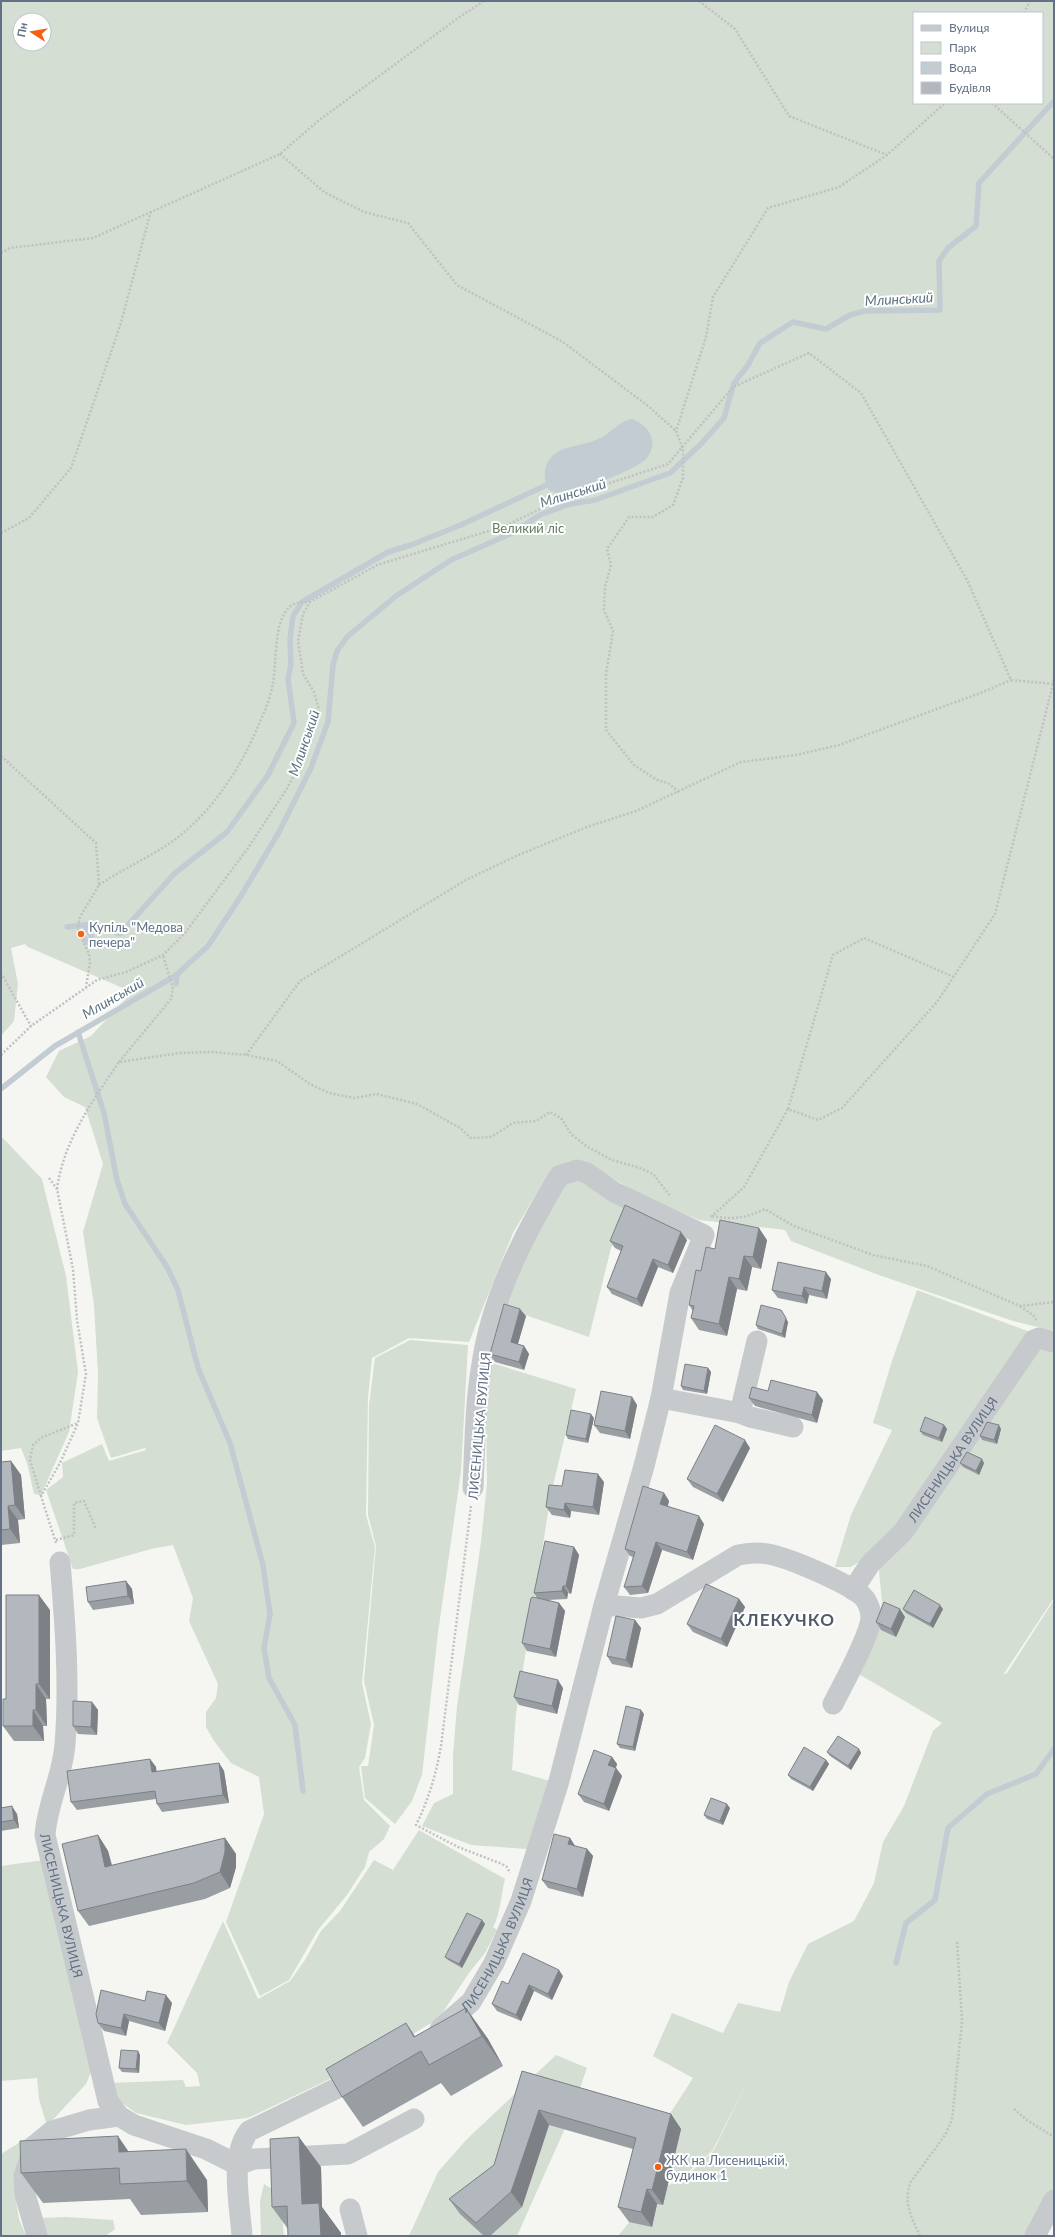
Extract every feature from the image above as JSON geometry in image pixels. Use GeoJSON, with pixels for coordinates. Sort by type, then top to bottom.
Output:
{"type":"FeatureCollection","features":[{"type":"Feature","properties":{"kind":"street","name":"ЛИСЕНИЦЬКА ВУЛИЦЯ"},"geometry":{"type":"LineString","coordinates":[[423,2041],[441,2029],[471,2002],[494,1963],[521,1901],[559,1781],[604,1605],[644,1466],[661,1398],[680,1293],[708,1225],[614,1192],[586,1173],[577,1170],[559,1176],[528,1231],[509,1270],[491,1325],[482,1363],[473,1488]]}},
{"type":"Feature","properties":{"kind":"street","name":"ЛИСЕНИЦЬКА ВУЛИЦЯ"},"geometry":{"type":"LineString","coordinates":[[853,1590],[870,1564],[903,1532],[1034,1340],[1039,1338],[1054,1342]]}},
{"type":"Feature","properties":{"kind":"street"},"geometry":{"type":"LineString","coordinates":[[740,1413],[757,1341]]}},
{"type":"Feature","properties":{"kind":"street"},"geometry":{"type":"LineString","coordinates":[[661,1398],[740,1413],[750,1417],[793,1427]]}},
{"type":"Feature","properties":{"kind":"street"},"geometry":{"type":"LineString","coordinates":[[604,1605],[641,1608],[657,1604],[724,1562],[738,1555],[752,1552],[769,1554],[798,1563],[853,1590],[866,1601],[871,1619],[865,1637],[834,1704]]}},
{"type":"Feature","properties":{"kind":"street","name":"ЛИСЕНИЦЬКА ВУЛИЦЯ"},"geometry":{"type":"LineString","coordinates":[[60,1562],[66,1677],[65,1744],[46,1820],[45,1835],[108,2101],[119,2116],[134,2125],[206,2149],[238,2164]]}},
{"type":"Feature","properties":{"kind":"street"},"geometry":{"type":"LineString","coordinates":[[242,2236],[238,2164],[239,2152],[243,2140],[249,2132],[380,2066]]}},
{"type":"Feature","properties":{"kind":"street"},"geometry":{"type":"LineString","coordinates":[[37,2236],[25,2194],[24,2176],[34,2146],[52,2131],[89,2120],[119,2116]]}},
{"type":"Feature","properties":{"kind":"street"},"geometry":{"type":"LineString","coordinates":[[238,2164],[254,2159],[348,2154],[414,2119]]}},
{"type":"Feature","properties":{"kind":"street"},"geometry":{"type":"LineString","coordinates":[[1035,2236],[1054,2200]]}},
{"type":"Feature","properties":{"kind":"street"},"geometry":{"type":"LineString","coordinates":[[350,2209],[357,2236]]}},
{"type":"Feature","properties":{"kind":"path"},"geometry":{"type":"LineString","coordinates":[[1,252],[10,248],[93,238],[280,154],[324,116],[458,18],[484,1]]}},
{"type":"Feature","properties":{"kind":"path"},"geometry":{"type":"LineString","coordinates":[[699,1],[734,29],[789,116],[887,156]]}},
{"type":"Feature","properties":{"kind":"path"},"geometry":{"type":"LineString","coordinates":[[1024,12],[1030,1]]}},
{"type":"Feature","properties":{"kind":"path"},"geometry":{"type":"LineString","coordinates":[[676,431],[706,337],[713,297],[768,208],[839,187],[887,156],[943,104]]}},
{"type":"Feature","properties":{"kind":"path"},"geometry":{"type":"LineString","coordinates":[[993,104],[1054,159]]}},
{"type":"Feature","properties":{"kind":"path"},"geometry":{"type":"LineString","coordinates":[[280,154],[324,192],[364,212],[408,223],[457,285],[563,342],[648,406],[676,431],[683,449],[683,478],[673,505],[653,517],[629,517],[607,549],[611,565],[605,587],[604,610],[613,631],[606,674],[606,730],[634,765],[657,780],[668,783],[680,792]]}},
{"type":"Feature","properties":{"kind":"path"},"geometry":{"type":"LineString","coordinates":[[1,533],[29,518],[70,468],[120,326],[151,211]]}},
{"type":"Feature","properties":{"kind":"path"},"geometry":{"type":"LineString","coordinates":[[86,988],[90,963],[89,954],[79,932],[78,926],[80,917],[99,885],[177,838],[201,816],[229,779],[250,746],[263,715],[273,683],[278,630],[285,613],[293,605],[310,602],[377,565],[505,526],[561,498],[668,464],[683,449],[733,387],[809,353],[861,393],[967,580],[1011,680]]}},
{"type":"Feature","properties":{"kind":"path"},"geometry":{"type":"LineString","coordinates":[[1,1055],[30,1026],[97,980],[126,972],[163,954],[185,933],[244,854],[286,790],[306,754],[319,710],[314,692],[303,674],[298,641],[303,614],[310,602]]}},
{"type":"Feature","properties":{"kind":"path"},"geometry":{"type":"LineString","coordinates":[[788,1109],[818,1120],[842,1108],[937,1002],[995,914],[1053,684],[1054,673]]}},
{"type":"Feature","properties":{"kind":"path"},"geometry":{"type":"LineString","coordinates":[[246,1055],[300,981],[466,880],[516,856],[587,827],[636,811],[680,792],[741,762],[796,755],[839,745],[983,692],[1011,680],[1053,684]]}},
{"type":"Feature","properties":{"kind":"path"},"geometry":{"type":"LineString","coordinates":[[1,756],[96,843],[99,885]]}},
{"type":"Feature","properties":{"kind":"path"},"geometry":{"type":"LineString","coordinates":[[708,1225],[744,1187],[788,1109],[833,955],[864,938],[954,977]]}},
{"type":"Feature","properties":{"kind":"path"},"geometry":{"type":"LineString","coordinates":[[41,1496],[60,1463],[78,1423],[86,1374],[77,1320],[73,1270],[57,1189],[59,1175],[80,1123],[98,1092],[119,1062],[171,999],[174,989],[168,975],[163,954]]}},
{"type":"Feature","properties":{"kind":"path"},"geometry":{"type":"LineString","coordinates":[[1,973],[30,1026]]}},
{"type":"Feature","properties":{"kind":"path"},"geometry":{"type":"LineString","coordinates":[[119,1062],[180,1053],[212,1052],[246,1055],[277,1061],[310,1084],[329,1093],[354,1098],[377,1094],[417,1104],[460,1128],[471,1138],[491,1137],[513,1123],[536,1121],[550,1112],[561,1118],[571,1134],[586,1146],[612,1160],[640,1168],[653,1174],[676,1203]]}},
{"type":"Feature","properties":{"kind":"path"},"geometry":{"type":"LineString","coordinates":[[49,1178],[57,1189]]}},
{"type":"Feature","properties":{"kind":"path"},"geometry":{"type":"LineString","coordinates":[[708,1225],[749,1216],[766,1208],[802,1228],[873,1255],[927,1266],[1020,1306],[1034,1316],[1038,1324]]}},
{"type":"Feature","properties":{"kind":"path"},"geometry":{"type":"LineString","coordinates":[[1020,1306],[1054,1302]]}},
{"type":"Feature","properties":{"kind":"path"},"geometry":{"type":"LineString","coordinates":[[51,1525],[30,1460],[33,1445],[43,1437],[78,1423]]}},
{"type":"Feature","properties":{"kind":"path","name":"ЛИСЕНИЦЬКА ВУЛИЦЯ"},"geometry":{"type":"LineString","coordinates":[[473,1488],[442,1746],[436,1774],[427,1802],[416,1825],[458,1847],[502,1864],[507,1867],[510,1873],[509,1879]]}},
{"type":"Feature","properties":{"kind":"path"},"geometry":{"type":"LineString","coordinates":[[56,1540],[74,1535],[74,1503],[84,1501],[96,1530]]}},
{"type":"Feature","properties":{"kind":"path"},"geometry":{"type":"LineString","coordinates":[[920,2236],[907,2207],[910,2183],[949,2129],[954,2110],[962,2021],[957,1941]]}},
{"type":"Feature","properties":{"kind":"path"},"geometry":{"type":"LineString","coordinates":[[1014,2109],[1027,2120],[1054,2137]]}},
{"type":"Feature","properties":{"kind":"green space","name":"Великий ліс"},"geometry":{"type":"Polygon","coordinates":[[[1,1],[1054,1],[1054,1331],[1013,1321],[876,1274],[791,1241],[785,1230],[699,1220],[647,1198],[584,1162],[570,1161],[551,1169],[513,1233],[469,1342],[409,1338],[372,1358],[368,1398],[366,1515],[375,1547],[362,1683],[371,1724],[365,1758],[359,1767],[364,1800],[390,1826],[384,1839],[369,1852],[365,1867],[347,1895],[318,1930],[289,1980],[260,1996],[226,1922],[264,1814],[259,1777],[231,1763],[214,1741],[206,1727],[206,1712],[216,1698],[218,1684],[189,1621],[193,1598],[173,1545],[151,1549],[80,1569],[73,1569],[46,1490],[63,1477],[62,1463],[102,1444],[109,1461],[146,1450],[145,1448],[111,1458],[97,1418],[98,1374],[94,1305],[83,1232],[103,1164],[85,1107],[64,1097],[46,1077],[59,1051],[91,1036],[132,992],[28,947],[25,944],[11,948],[18,984],[14,1021],[1,1036],[1,1]]]}},
{"type":"Feature","properties":{"kind":"green space"},"geometry":{"type":"Polygon","coordinates":[[[1,1136],[42,1179],[66,1276],[78,1372],[69,1432],[41,1495],[34,1494],[27,1463],[21,1448],[1,1451],[1,1136]]]}},
{"type":"Feature","properties":{"kind":"green space"},"geometry":{"type":"Polygon","coordinates":[[[580,1177],[631,1208],[611,1248],[589,1337],[505,1308],[521,1257],[566,1179],[580,1177]]]}},
{"type":"Feature","properties":{"kind":"green space"},"geometry":{"type":"Polygon","coordinates":[[[917,1290],[1030,1332],[909,1510],[875,1552],[851,1567],[835,1567],[851,1515],[892,1430],[873,1423],[892,1361],[917,1290]]]}},
{"type":"Feature","properties":{"kind":"green space"},"geometry":{"type":"Polygon","coordinates":[[[410,1340],[468,1345],[461,1471],[438,1633],[422,1775],[412,1801],[395,1824],[365,1798],[361,1766],[368,1766],[374,1725],[364,1681],[376,1546],[368,1515],[369,1405],[375,1358],[410,1340]]]}},
{"type":"Feature","properties":{"kind":"green space"},"geometry":{"type":"Polygon","coordinates":[[[1038,1345],[1054,1345],[1054,1598],[1003,1675],[1007,1673],[1054,1600],[1054,2187],[1025,2236],[618,2236],[657,2188],[682,2181],[714,2150],[748,2080],[713,2150],[680,2179],[659,2173],[669,2149],[566,2126],[517,2236],[409,2236],[438,2172],[467,2139],[556,2055],[587,2068],[580,2088],[658,2132],[693,2078],[653,2056],[672,2013],[723,2033],[738,2003],[780,2012],[789,1982],[808,1944],[854,1921],[874,1883],[883,1842],[904,1806],[933,1731],[942,1723],[857,1673],[872,1642],[882,1602],[879,1571],[882,1559],[1038,1345]]]}},
{"type":"Feature","properties":{"kind":"green space"},"geometry":{"type":"Polygon","coordinates":[[[492,1363],[576,1389],[551,1494],[516,1713],[512,1770],[550,1781],[527,1849],[471,1845],[422,1826],[434,1803],[453,1794],[453,1755],[457,1706],[481,1542],[487,1483],[486,1420],[492,1363]]]}},
{"type":"Feature","properties":{"kind":"green space"},"geometry":{"type":"Polygon","coordinates":[[[419,1830],[505,1879],[499,1911],[493,1927],[497,1930],[485,1953],[469,1973],[439,2018],[376,2057],[248,2118],[186,2125],[136,2113],[119,2101],[112,2083],[183,2080],[186,2087],[200,2086],[197,2073],[167,2043],[223,1921],[258,1999],[290,1981],[305,1960],[321,1931],[340,1911],[374,1860],[393,1870],[419,1830]]]}},
{"type":"Feature","properties":{"kind":"green space"},"geometry":{"type":"Polygon","coordinates":[[[44,1860],[91,2072],[86,2084],[47,2126],[39,2099],[37,2078],[1,2081],[1,1866],[44,1860]]]}},
{"type":"Feature","properties":{"kind":"green space"},"geometry":{"type":"Polygon","coordinates":[[[46,2126],[15,2194],[19,2219],[26,2236],[1,2236],[1,2154],[46,2126]]]}},
{"type":"Feature","properties":{"kind":"green space"},"geometry":{"type":"Polygon","coordinates":[[[264,2184],[280,2194],[284,2236],[261,2236],[260,2201],[264,2184]]]}},
{"type":"Feature","properties":{"kind":"green space"},"geometry":{"type":"Polygon","coordinates":[[[66,2217],[113,2220],[115,2229],[107,2235],[44,2236],[39,2218],[66,2217]]]}},
{"type":"Feature","properties":{"kind":"water"},"geometry":{"type":"Polygon","coordinates":[[[632,419],[645,427],[652,437],[652,447],[646,459],[631,469],[582,488],[562,493],[556,493],[549,490],[545,480],[545,470],[548,461],[553,455],[567,448],[591,442],[603,437],[618,425],[632,419]]]}},
{"type":"Feature","properties":{"kind":"building"},"geometry":{"type":"Polygon","coordinates":[[[625,1205],[681,1232],[668,1265],[653,1259],[637,1299],[607,1287],[623,1246],[610,1241],[625,1205]]]}},
{"type":"Feature","properties":{"kind":"building"},"geometry":{"type":"Polygon","coordinates":[[[720,1220],[759,1228],[753,1257],[744,1256],[739,1279],[729,1277],[719,1324],[691,1318],[694,1306],[689,1305],[696,1270],[701,1271],[706,1247],[715,1249],[720,1220]]]}},
{"type":"Feature","properties":{"kind":"building"},"geometry":{"type":"Polygon","coordinates":[[[778,1262],[826,1272],[822,1291],[804,1287],[802,1296],[772,1290],[778,1262]]]}},
{"type":"Feature","properties":{"kind":"building"},"geometry":{"type":"Polygon","coordinates":[[[504,1304],[520,1309],[511,1342],[524,1346],[519,1362],[490,1354],[504,1304]]]}},
{"type":"Feature","properties":{"kind":"building"},"geometry":{"type":"Polygon","coordinates":[[[761,1305],[781,1310],[786,1318],[782,1334],[756,1325],[761,1305]]]}},
{"type":"Feature","properties":{"kind":"building"},"geometry":{"type":"Polygon","coordinates":[[[685,1364],[708,1368],[704,1391],[681,1386],[685,1364]]]}},
{"type":"Feature","properties":{"kind":"building"},"geometry":{"type":"Polygon","coordinates":[[[771,1380],[817,1392],[812,1415],[749,1398],[752,1387],[768,1391],[771,1380]]]}},
{"type":"Feature","properties":{"kind":"building"},"geometry":{"type":"Polygon","coordinates":[[[601,1391],[632,1397],[625,1431],[594,1425],[601,1391]]]}},
{"type":"Feature","properties":{"kind":"building"},"geometry":{"type":"Polygon","coordinates":[[[571,1410],[591,1414],[586,1439],[566,1435],[571,1410]]]}},
{"type":"Feature","properties":{"kind":"building"},"geometry":{"type":"Polygon","coordinates":[[[925,1417],[944,1425],[939,1438],[920,1431],[925,1417]]]}},
{"type":"Feature","properties":{"kind":"building"},"geometry":{"type":"Polygon","coordinates":[[[987,1422],[999,1425],[994,1440],[980,1436],[987,1422]]]}},
{"type":"Feature","properties":{"kind":"building"},"geometry":{"type":"Polygon","coordinates":[[[715,1425],[745,1440],[717,1494],[687,1479],[715,1425]]]}},
{"type":"Feature","properties":{"kind":"building"},"geometry":{"type":"Polygon","coordinates":[[[967,1452],[982,1459],[976,1471],[960,1463],[967,1452]]]}},
{"type":"Feature","properties":{"kind":"building"},"geometry":{"type":"Polygon","coordinates":[[[11,1461],[15,1505],[8,1506],[10,1529],[1,1530],[1,1462],[11,1461]]]}},
{"type":"Feature","properties":{"kind":"building"},"geometry":{"type":"Polygon","coordinates":[[[565,1470],[598,1474],[593,1507],[565,1503],[564,1510],[546,1507],[549,1485],[562,1486],[565,1470]]]}},
{"type":"Feature","properties":{"kind":"building"},"geometry":{"type":"Polygon","coordinates":[[[643,1486],[664,1493],[660,1504],[699,1516],[687,1552],[656,1542],[642,1586],[624,1587],[635,1552],[625,1549],[643,1486]]]}},
{"type":"Feature","properties":{"kind":"building"},"geometry":{"type":"Polygon","coordinates":[[[545,1541],[574,1547],[566,1586],[563,1586],[562,1591],[534,1593],[545,1541]]]}},
{"type":"Feature","properties":{"kind":"building"},"geometry":{"type":"Polygon","coordinates":[[[126,1581],[128,1596],[88,1602],[86,1587],[126,1581]]]}},
{"type":"Feature","properties":{"kind":"building"},"geometry":{"type":"Polygon","coordinates":[[[706,1584],[739,1599],[721,1639],[687,1624],[706,1584]]]}},
{"type":"Feature","properties":{"kind":"building"},"geometry":{"type":"Polygon","coordinates":[[[914,1590],[940,1605],[930,1624],[903,1609],[914,1590]]]}},
{"type":"Feature","properties":{"kind":"building"},"geometry":{"type":"Polygon","coordinates":[[[6,1595],[39,1595],[39,1684],[36,1684],[36,1710],[33,1710],[33,1726],[3,1726],[3,1699],[6,1699],[6,1595]]]}},
{"type":"Feature","properties":{"kind":"building"},"geometry":{"type":"Polygon","coordinates":[[[533,1597],[559,1603],[550,1649],[522,1643],[531,1598],[533,1597]]]}},
{"type":"Feature","properties":{"kind":"building"},"geometry":{"type":"Polygon","coordinates":[[[884,1602],[900,1609],[891,1629],[876,1622],[884,1602]]]}},
{"type":"Feature","properties":{"kind":"building"},"geometry":{"type":"Polygon","coordinates":[[[616,1616],[635,1620],[626,1660],[607,1656],[616,1616]]]}},
{"type":"Feature","properties":{"kind":"building"},"geometry":{"type":"Polygon","coordinates":[[[520,1671],[558,1680],[552,1706],[514,1697],[520,1671]]]}},
{"type":"Feature","properties":{"kind":"building"},"geometry":{"type":"Polygon","coordinates":[[[73,1701],[92,1702],[91,1727],[73,1726],[73,1701]]]}},
{"type":"Feature","properties":{"kind":"building"},"geometry":{"type":"Polygon","coordinates":[[[626,1706],[641,1710],[633,1747],[617,1744],[626,1706]]]}},
{"type":"Feature","properties":{"kind":"building"},"geometry":{"type":"Polygon","coordinates":[[[838,1736],[859,1749],[848,1766],[827,1752],[838,1736]]]}},
{"type":"Feature","properties":{"kind":"building"},"geometry":{"type":"Polygon","coordinates":[[[804,1747],[826,1760],[810,1787],[788,1775],[804,1747]]]}},
{"type":"Feature","properties":{"kind":"building"},"geometry":{"type":"Polygon","coordinates":[[[594,1750],[612,1757],[608,1765],[616,1768],[604,1804],[578,1794],[594,1750]]]}},
{"type":"Feature","properties":{"kind":"building"},"geometry":{"type":"Polygon","coordinates":[[[150,1759],[152,1772],[219,1763],[223,1795],[157,1804],[155,1791],[71,1802],[67,1771],[150,1759]]]}},
{"type":"Feature","properties":{"kind":"building"},"geometry":{"type":"Polygon","coordinates":[[[711,1798],[727,1804],[720,1821],[704,1815],[711,1798]]]}},
{"type":"Feature","properties":{"kind":"building"},"geometry":{"type":"Polygon","coordinates":[[[12,1806],[14,1820],[1,1822],[1,1808],[12,1806]]]}},
{"type":"Feature","properties":{"kind":"building"},"geometry":{"type":"Polygon","coordinates":[[[554,1834],[570,1838],[568,1844],[587,1849],[577,1889],[542,1880],[554,1834]]]}},
{"type":"Feature","properties":{"kind":"building"},"geometry":{"type":"Polygon","coordinates":[[[98,1835],[105,1867],[225,1838],[225,1852],[220,1872],[194,1883],[78,1911],[62,1844],[98,1835]]]}},
{"type":"Feature","properties":{"kind":"building"},"geometry":{"type":"Polygon","coordinates":[[[467,1913],[482,1920],[459,1964],[445,1957],[467,1913]]]}},
{"type":"Feature","properties":{"kind":"building"},"geometry":{"type":"Polygon","coordinates":[[[523,1953],[559,1970],[548,1994],[529,1985],[516,2015],[492,2004],[502,1981],[508,1984],[523,1953]]]}},
{"type":"Feature","properties":{"kind":"building"},"geometry":{"type":"Polygon","coordinates":[[[101,1990],[145,2001],[147,1991],[166,1995],[159,2023],[124,2014],[121,2028],[98,2023],[96,2014],[101,1990]]]}},
{"type":"Feature","properties":{"kind":"building"},"geometry":{"type":"Polygon","coordinates":[[[466,2008],[482,2036],[429,2065],[421,2051],[342,2097],[326,2069],[406,2023],[414,2037],[466,2008]]]}},
{"type":"Feature","properties":{"kind":"building"},"geometry":{"type":"Polygon","coordinates":[[[121,2050],[138,2051],[136,2069],[119,2068],[121,2050]]]}},
{"type":"Feature","properties":{"kind":"building"},"geometry":{"type":"Polygon","coordinates":[[[522,2071],[671,2114],[652,2190],[647,2189],[641,2212],[618,2207],[636,2138],[539,2110],[511,2192],[476,2223],[449,2199],[494,2165],[522,2071]]]}},
{"type":"Feature","properties":{"kind":"building"},"geometry":{"type":"Polygon","coordinates":[[[118,2136],[119,2152],[186,2149],[187,2181],[120,2184],[119,2168],[21,2173],[20,2141],[118,2136]]]}},
{"type":"Feature","properties":{"kind":"building"},"geometry":{"type":"Polygon","coordinates":[[[299,2137],[302,2204],[319,2203],[321,2236],[288,2236],[287,2206],[272,2207],[270,2139],[299,2137]]]}},
{"type":"Feature","properties":{"kind":"waterway","name":"Млинський"},"geometry":{"type":"LineString","coordinates":[[2,1088],[55,1046],[175,976],[208,946],[241,896],[279,832],[311,768],[328,722],[333,665],[337,651],[347,637],[396,596],[451,560],[510,534],[540,515],[570,504],[595,500],[670,473],[701,444],[724,418],[734,383],[748,365],[760,343],[793,322],[826,329],[850,315],[865,311],[940,310],[939,261],[948,248],[976,226],[979,183],[1054,101]]}},
{"type":"Feature","properties":{"kind":"waterway","name":"Млинський"},"geometry":{"type":"LineString","coordinates":[[67,927],[94,924],[120,934],[174,874],[227,832],[268,775],[294,723],[288,678],[291,665],[290,639],[293,616],[302,602],[388,552],[411,545],[463,524],[553,482]]}},
{"type":"Feature","properties":{"kind":"waterway"},"geometry":{"type":"LineString","coordinates":[[81,934],[87,942],[91,942],[92,937],[86,927],[90,924]]}},
{"type":"Feature","properties":{"kind":"waterway","name":"Млинський"},"geometry":{"type":"LineString","coordinates":[[176,984],[177,974]]}},
{"type":"Feature","properties":{"kind":"waterway"},"geometry":{"type":"LineString","coordinates":[[78,1032],[104,1113],[117,1180],[125,1204],[167,1267],[178,1290],[198,1368],[230,1443],[263,1565],[270,1614],[264,1648],[269,1678],[295,1725],[303,1791]]}},
{"type":"Feature","properties":{"kind":"waterway"},"geometry":{"type":"LineString","coordinates":[[896,1963],[906,1923],[935,1900],[948,1828],[987,1794],[1036,1774],[1054,1749]]}},
{"type":"Feature","properties":{"kind":"place","name":"Купіль \"Медова печера\""},"geometry":{"type":"Point","coordinates":[81,934]}},
{"type":"Feature","properties":{"kind":"place","name":"ЖК на Лисеницькій, будинок 1"},"geometry":{"type":"Point","coordinates":[658,2167]}},
{"type":"Feature","properties":{"kind":"district","name":"КЛЕКУЧКО"},"geometry":{"type":"Point","coordinates":[784,1620]}}]}
